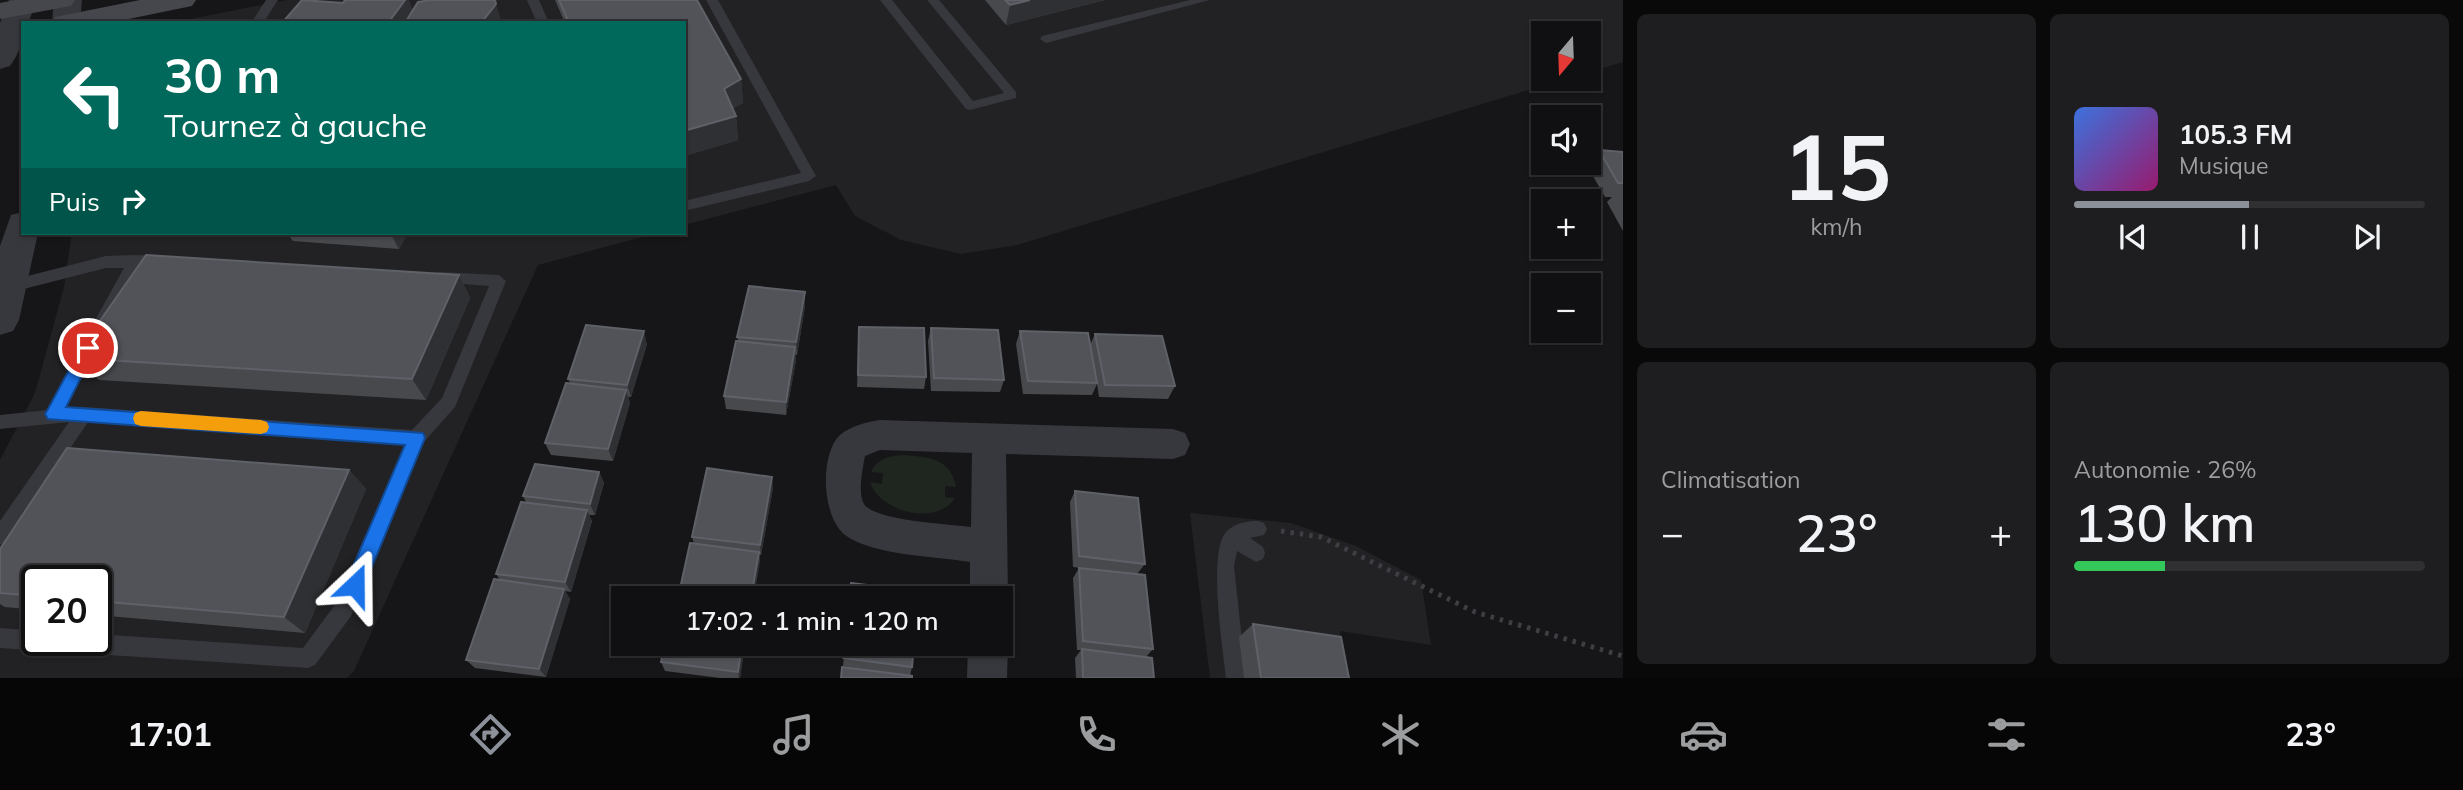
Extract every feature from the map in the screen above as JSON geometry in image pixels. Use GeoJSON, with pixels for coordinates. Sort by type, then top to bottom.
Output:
{"type":"FeatureCollection","features":[{"type":"Feature","properties":{"kind":"main road"},"geometry":{"type":"LineString","coordinates":[[11,25],[61,0]]}},
{"type":"Feature","properties":{"kind":"main road"},"geometry":{"type":"LineString","coordinates":[[75,21],[182,0]]}},
{"type":"Feature","properties":{"kind":"street"},"geometry":{"type":"LineString","coordinates":[[65,21],[68,0]]}},
{"type":"Feature","properties":{"kind":"street"},"geometry":{"type":"LineString","coordinates":[[4,304],[21,234]]}},
{"type":"Feature","properties":{"kind":"street"},"geometry":{"type":"LineString","coordinates":[[990,547],[876,532],[857,523],[849,515],[843,497],[851,447],[867,437],[880,435],[1172,444]]}},
{"type":"Feature","properties":{"kind":"street"},"geometry":{"type":"LineString","coordinates":[[989,440],[989,586]]}},
{"type":"Feature","properties":{"kind":"street"},"geometry":{"type":"LineString","coordinates":[[987,678],[988,656]]}},
{"type":"Feature","properties":{"kind":"lane"},"geometry":{"type":"LineString","coordinates":[[258,21],[272,0]]}},
{"type":"Feature","properties":{"kind":"lane"},"geometry":{"type":"LineString","coordinates":[[533,0],[542,21]]}},
{"type":"Feature","properties":{"kind":"lane"},"geometry":{"type":"LineString","coordinates":[[686,206],[809,176],[712,0]]}},
{"type":"Feature","properties":{"kind":"lane"},"geometry":{"type":"LineString","coordinates":[[886,0],[970,106],[1012,95],[933,0]]}},
{"type":"Feature","properties":{"kind":"lane"},"geometry":{"type":"LineString","coordinates":[[1046,39],[1204,0]]}},
{"type":"Feature","properties":{"kind":"lane"},"geometry":{"type":"LineString","coordinates":[[54,414],[135,260]]}},
{"type":"Feature","properties":{"kind":"lane"},"geometry":{"type":"LineString","coordinates":[[4,304],[106,262],[175,262]]}},
{"type":"Feature","properties":{"kind":"lane"},"geometry":{"type":"LineString","coordinates":[[0,638],[308,658],[344,609],[416,438],[449,402],[499,281],[418,277]]}},
{"type":"Feature","properties":{"kind":"lane"},"geometry":{"type":"LineString","coordinates":[[0,422],[54,414],[84,414],[416,438]]}},
{"type":"Feature","properties":{"kind":"lane"},"geometry":{"type":"LineString","coordinates":[[0,536],[84,414]]}},
{"type":"Feature","properties":{"kind":"lane"},"geometry":{"type":"LineString","coordinates":[[1236,678],[1225,566],[1233,537],[1246,530],[1258,529]]}},
{"type":"Feature","properties":{"kind":"lane"},"geometry":{"type":"LineString","coordinates":[[1233,537],[1256,553]]}},
{"type":"Feature","properties":{"kind":"path"},"geometry":{"type":"LineString","coordinates":[[1258,529],[1321,537],[1475,612],[1623,656]]}},
{"type":"Feature","properties":{"kind":"shaded area"},"geometry":{"type":"Polygon","coordinates":[[[287,0],[1623,0],[1623,62],[1601,68],[1601,21],[1531,21],[1531,89],[1017,245],[961,254],[901,240],[855,216],[836,185],[686,224],[686,21],[180,21],[287,0]]]}},
{"type":"Feature","properties":{"kind":"shaded area"},"geometry":{"type":"Polygon","coordinates":[[[72,235],[650,235],[538,265],[354,671],[347,678],[0,678],[0,460],[35,393],[64,287],[72,235]]]}},
{"type":"Feature","properties":{"kind":"shaded area"},"geometry":{"type":"Polygon","coordinates":[[[903,455],[929,458],[949,470],[956,487],[945,486],[945,497],[955,498],[946,507],[922,514],[909,512],[896,508],[876,492],[870,482],[882,484],[883,473],[871,472],[874,467],[885,459],[903,455]]]}},
{"type":"Feature","properties":{"kind":"shaded area"},"geometry":{"type":"Polygon","coordinates":[[[1190,513],[1291,523],[1356,546],[1421,580],[1431,645],[1340,631],[1348,678],[1210,678],[1190,513]]]}},
{"type":"Feature","properties":{"kind":"building"},"geometry":{"type":"Polygon","coordinates":[[[302,0],[343,3],[345,0],[405,0],[389,21],[284,21],[302,0]]]}},
{"type":"Feature","properties":{"kind":"building"},"geometry":{"type":"Polygon","coordinates":[[[495,0],[496,4],[483,21],[406,21],[418,2],[495,0]]]}},
{"type":"Feature","properties":{"kind":"building"},"geometry":{"type":"Polygon","coordinates":[[[559,0],[697,0],[741,79],[724,89],[736,116],[686,130],[686,21],[568,21],[559,0]]]}},
{"type":"Feature","properties":{"kind":"building"},"geometry":{"type":"Polygon","coordinates":[[[1005,0],[1030,0],[1010,5],[1005,0]]]}},
{"type":"Feature","properties":{"kind":"building"},"geometry":{"type":"Polygon","coordinates":[[[1601,150],[1623,152],[1623,183],[1618,183],[1601,150]]]}},
{"type":"Feature","properties":{"kind":"building"},"geometry":{"type":"Polygon","coordinates":[[[146,255],[459,275],[412,379],[74,358],[146,255]]]}},
{"type":"Feature","properties":{"kind":"building"},"geometry":{"type":"Polygon","coordinates":[[[749,286],[805,292],[796,342],[737,337],[749,286]]]}},
{"type":"Feature","properties":{"kind":"building"},"geometry":{"type":"Polygon","coordinates":[[[586,325],[644,331],[627,385],[568,379],[586,325]]]}},
{"type":"Feature","properties":{"kind":"building"},"geometry":{"type":"Polygon","coordinates":[[[859,327],[924,328],[926,377],[858,375],[859,327]]]}},
{"type":"Feature","properties":{"kind":"building"},"geometry":{"type":"Polygon","coordinates":[[[931,328],[998,330],[1004,380],[934,378],[931,328]]]}},
{"type":"Feature","properties":{"kind":"building"},"geometry":{"type":"Polygon","coordinates":[[[1020,331],[1088,333],[1097,383],[1028,381],[1020,331]]]}},
{"type":"Feature","properties":{"kind":"building"},"geometry":{"type":"Polygon","coordinates":[[[1095,334],[1162,336],[1175,386],[1105,385],[1095,334]]]}},
{"type":"Feature","properties":{"kind":"building"},"geometry":{"type":"Polygon","coordinates":[[[736,341],[795,347],[786,402],[724,396],[736,341]]]}},
{"type":"Feature","properties":{"kind":"building"},"geometry":{"type":"Polygon","coordinates":[[[566,383],[626,390],[608,449],[545,443],[566,383]]]}},
{"type":"Feature","properties":{"kind":"building"},"geometry":{"type":"Polygon","coordinates":[[[67,448],[349,470],[284,617],[112,602],[112,565],[21,565],[21,595],[0,593],[0,549],[67,448]]]}},
{"type":"Feature","properties":{"kind":"building"},"geometry":{"type":"Polygon","coordinates":[[[535,464],[599,472],[590,504],[523,496],[535,464]]]}},
{"type":"Feature","properties":{"kind":"building"},"geometry":{"type":"Polygon","coordinates":[[[707,468],[772,477],[760,545],[692,537],[707,468]]]}},
{"type":"Feature","properties":{"kind":"building"},"geometry":{"type":"Polygon","coordinates":[[[1075,491],[1138,498],[1145,564],[1079,556],[1075,491]]]}},
{"type":"Feature","properties":{"kind":"building"},"geometry":{"type":"Polygon","coordinates":[[[521,502],[587,510],[565,582],[496,574],[521,502]]]}},
{"type":"Feature","properties":{"kind":"building"},"geometry":{"type":"Polygon","coordinates":[[[690,543],[759,552],[753,586],[681,586],[690,543]]]}},
{"type":"Feature","properties":{"kind":"building"},"geometry":{"type":"Polygon","coordinates":[[[1079,568],[1145,575],[1153,649],[1083,641],[1079,568]]]}},
{"type":"Feature","properties":{"kind":"building"},"geometry":{"type":"Polygon","coordinates":[[[494,579],[564,589],[539,669],[466,660],[494,579]]]}},
{"type":"Feature","properties":{"kind":"building"},"geometry":{"type":"Polygon","coordinates":[[[851,583],[876,586],[851,586],[851,583]]]}},
{"type":"Feature","properties":{"kind":"building"},"geometry":{"type":"Polygon","coordinates":[[[1253,624],[1341,637],[1349,678],[1261,678],[1253,624]]]}},
{"type":"Feature","properties":{"kind":"building"},"geometry":{"type":"Polygon","coordinates":[[[1082,649],[1152,658],[1154,678],[1083,678],[1082,649]]]}},
{"type":"Feature","properties":{"kind":"building"},"geometry":{"type":"Polygon","coordinates":[[[662,656],[740,656],[738,672],[661,662],[662,656]]]}},
{"type":"Feature","properties":{"kind":"building"},"geometry":{"type":"Polygon","coordinates":[[[843,656],[913,656],[912,667],[843,656]]]}},
{"type":"Feature","properties":{"kind":"building"},"geometry":{"type":"Polygon","coordinates":[[[842,667],[912,676],[912,678],[841,678],[842,667]]]}},
{"type":"Feature","properties":{"kind":"slow traffic"},"geometry":{"type":"LineString","coordinates":[[141,418],[261,427]]}},
{"type":"Feature","properties":{"kind":"route"},"geometry":{"type":"LineString","coordinates":[[88,348],[54,414],[416,438],[355,585]]}}]}
